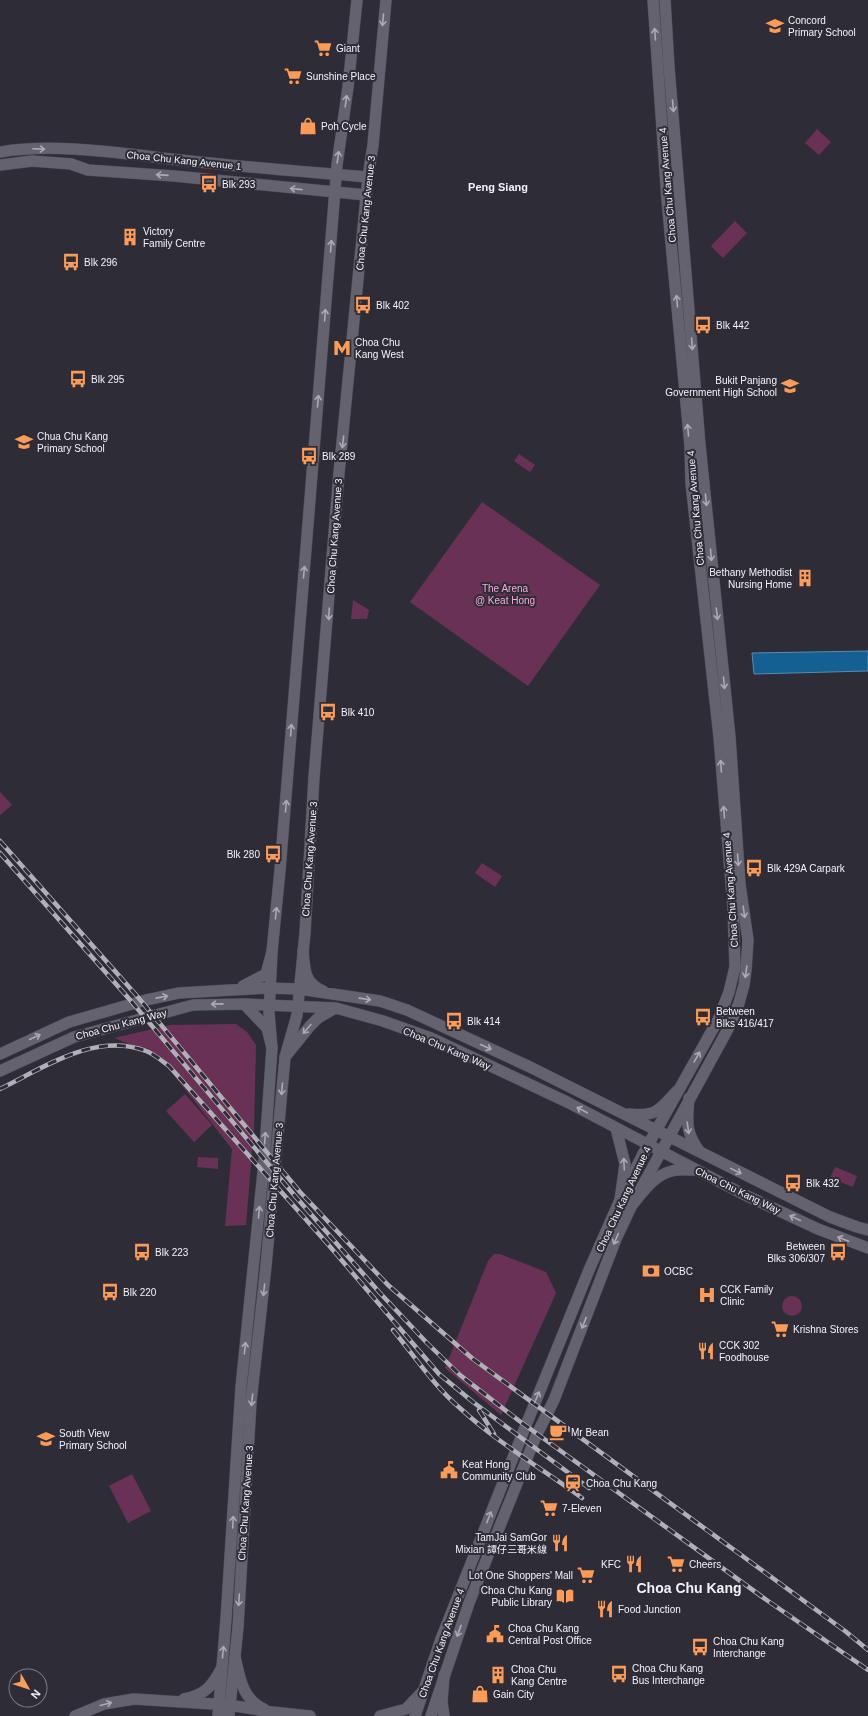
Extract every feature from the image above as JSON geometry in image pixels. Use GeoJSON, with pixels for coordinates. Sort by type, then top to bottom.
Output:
{"type":"FeatureCollection","features":[{"type":"Feature","properties":{"kind":"street","name":"Choa Chu Kang Avenue 3"},"geometry":{"type":"LineString","coordinates":[[218,1716],[226,1619],[241,1387],[257,1235],[272,1048],[269,1013],[272,952],[280,870],[334,192],[348,87],[357,0]]}},
{"type":"Feature","properties":{"kind":"street","name":"Choa Chu Kang Avenue 3"},"geometry":{"type":"LineString","coordinates":[[229,1711],[235,1657],[251,1402],[266,1266],[285,1057],[296,1015],[303,950],[314,777],[339,473],[366,195],[373,145],[386,0]]}},
{"type":"Feature","properties":{"kind":"street","name":"Choa Chu Kang Avenue 4"},"geometry":{"type":"LineString","coordinates":[[415,1716],[441,1639],[524,1430],[620,1200],[655,1130],[719,1018],[729,992],[735,967],[735,944],[719,737],[691,483],[690,446],[667,194],[653,0]]}},
{"type":"Feature","properties":{"kind":"street","name":"Choa Chu Kang Avenue 4"},"geometry":{"type":"LineString","coordinates":[[431,1716],[469,1603],[536,1436],[554,1400],[616,1239],[632,1205],[670,1137],[689,1098],[715,1053],[738,1003],[746,970],[748,940],[740,884],[728,720],[699,433],[669,67],[665,0]]}},
{"type":"Feature","properties":{"kind":"street","name":"Choa Chu Kang Avenue 1"},"geometry":{"type":"LineString","coordinates":[[0,152],[21,148],[90,150],[204,163],[368,177]]}},
{"type":"Feature","properties":{"kind":"street","name":"Choa Chu Kang Avenue 1"},"geometry":{"type":"LineString","coordinates":[[0,165],[32,161],[71,164],[88,170],[174,176],[366,195]]}},
{"type":"Feature","properties":{"kind":"street"},"geometry":{"type":"LineString","coordinates":[[303,950],[305,975],[314,987],[327,993]]}},
{"type":"Feature","properties":{"kind":"street"},"geometry":{"type":"LineString","coordinates":[[239,988],[266,974],[272,952]]}},
{"type":"Feature","properties":{"kind":"street","name":"Choa Chu Kang Way"},"geometry":{"type":"LineString","coordinates":[[0,1054],[68,1022],[146,1000],[179,994],[239,988],[271,988],[299,989],[380,1001],[406,1010],[530,1067],[701,1154],[830,1217],[868,1230]]}},
{"type":"Feature","properties":{"kind":"street","name":"Choa Chu Kang Way"},"geometry":{"type":"LineString","coordinates":[[0,1071],[74,1037],[193,1004],[244,1004],[336,1008],[383,1021],[431,1038],[567,1102],[743,1194],[818,1229],[868,1248]]}},
{"type":"Feature","properties":{"kind":"street"},"geometry":{"type":"LineString","coordinates":[[244,1004],[267,1028],[272,1048]]}},
{"type":"Feature","properties":{"kind":"street"},"geometry":{"type":"LineString","coordinates":[[285,1057],[318,1018],[336,1008]]}},
{"type":"Feature","properties":{"kind":"street"},"geometry":{"type":"LineString","coordinates":[[622,1113],[643,1116],[650,1115],[659,1111],[677,1091]]}},
{"type":"Feature","properties":{"kind":"street"},"geometry":{"type":"LineString","coordinates":[[689,1098],[688,1131],[691,1141],[701,1154]]}},
{"type":"Feature","properties":{"kind":"street"},"geometry":{"type":"LineString","coordinates":[[616,1128],[625,1164],[620,1200]]}},
{"type":"Feature","properties":{"kind":"street"},"geometry":{"type":"LineString","coordinates":[[632,1205],[653,1181],[666,1173],[672,1171],[695,1170]]}},
{"type":"Feature","properties":{"kind":"street"},"geometry":{"type":"LineString","coordinates":[[235,1657],[241,1683],[246,1693],[255,1705],[272,1712]]}},
{"type":"Feature","properties":{"kind":"street"},"geometry":{"type":"LineString","coordinates":[[173,1701],[195,1697],[208,1689],[215,1682],[222,1669]]}},
{"type":"Feature","properties":{"kind":"street"},"geometry":{"type":"LineString","coordinates":[[444,1675],[442,1702],[444,1716]]}},
{"type":"Feature","properties":{"kind":"street"},"geometry":{"type":"LineString","coordinates":[[380,1716],[406,1709],[424,1690]]}},
{"type":"Feature","properties":{"kind":"street"},"geometry":{"type":"LineString","coordinates":[[74,1716],[104,1704],[134,1699],[218,1704],[229,1711],[272,1712],[310,1716]]}},
{"type":"Feature","properties":{"kind":"green space"},"geometry":{"type":"Polygon","coordinates":[[[817,129],[831,142],[819,155],[805,143],[817,129]]]}},
{"type":"Feature","properties":{"kind":"green space"},"geometry":{"type":"Polygon","coordinates":[[[735,221],[747,233],[723,258],[711,246],[735,221]]]}},
{"type":"Feature","properties":{"kind":"green space"},"geometry":{"type":"Polygon","coordinates":[[[519,454],[535,465],[530,472],[514,461],[519,454]]]}},
{"type":"Feature","properties":{"kind":"green space","name":"The Arena @ Keat Hong"},"geometry":{"type":"Polygon","coordinates":[[[482,502],[600,585],[528,686],[410,602],[482,502]]]}},
{"type":"Feature","properties":{"kind":"green space"},"geometry":{"type":"Polygon","coordinates":[[[353,600],[369,610],[367,619],[351,619],[353,600]]]}},
{"type":"Feature","properties":{"kind":"green space"},"geometry":{"type":"Polygon","coordinates":[[[0,792],[12,805],[0,815],[0,792]]]}},
{"type":"Feature","properties":{"kind":"green space"},"geometry":{"type":"Polygon","coordinates":[[[482,863],[502,876],[495,887],[475,873],[482,863]]]}},
{"type":"Feature","properties":{"kind":"green space"},"geometry":{"type":"Polygon","coordinates":[[[236,1024],[247,1032],[256,1045],[254,1128],[246,1225],[225,1226],[232,1149],[158,1055],[114,1038],[170,1025],[236,1024]]]}},
{"type":"Feature","properties":{"kind":"green space"},"geometry":{"type":"Polygon","coordinates":[[[185,1094],[212,1125],[194,1142],[166,1111],[185,1094]]]}},
{"type":"Feature","properties":{"kind":"green space"},"geometry":{"type":"Polygon","coordinates":[[[198,1157],[218,1158],[218,1169],[197,1167],[198,1157]]]}},
{"type":"Feature","properties":{"kind":"green space"},"geometry":{"type":"Polygon","coordinates":[[[835,1167],[857,1176],[853,1187],[830,1178],[835,1167]]]}},
{"type":"Feature","properties":{"kind":"green space"},"geometry":{"type":"Polygon","coordinates":[[[494,1254],[500,1254],[546,1272],[556,1293],[501,1415],[445,1368],[488,1261],[494,1254]]]}},
{"type":"Feature","properties":{"kind":"green space"},"geometry":{"type":"Polygon","coordinates":[[[792,1296],[799,1299],[802,1306],[799,1313],[792,1316],[785,1313],[782,1306],[785,1299],[792,1296]]]}},
{"type":"Feature","properties":{"kind":"green space"},"geometry":{"type":"Polygon","coordinates":[[[132,1474],[151,1511],[128,1523],[109,1486],[132,1474]]]}},
{"type":"Feature","properties":{"kind":"water"},"geometry":{"type":"Polygon","coordinates":[[[868,651],[868,671],[754,674],[752,653],[868,651]]]}},
{"type":"Feature","properties":{"kind":"railway"},"geometry":{"type":"LineString","coordinates":[[0,841],[137,996],[300,1192],[388,1285],[473,1359],[845,1631],[868,1650]]}},
{"type":"Feature","properties":{"kind":"railway"},"geometry":{"type":"LineString","coordinates":[[0,853],[131,1001],[295,1196],[380,1293],[427,1343],[460,1375],[518,1420],[768,1601],[868,1670]]}},
{"type":"Feature","properties":{"kind":"railway"},"geometry":{"type":"LineString","coordinates":[[0,1089],[53,1062],[89,1049],[108,1046],[127,1046],[146,1051],[155,1056],[169,1066],[326,1242],[439,1374],[473,1402],[589,1488]]}},
{"type":"Feature","properties":{"kind":"railway"},"geometry":{"type":"LineString","coordinates":[[393,1330],[442,1391],[461,1409],[490,1433],[582,1498]]}},
{"type":"Feature","properties":{"kind":"railway"},"geometry":{"type":"LineString","coordinates":[[479,1410],[494,1434]]}},
{"type":"Feature","properties":{"kind":"place","name":"Concord Primary School"},"geometry":{"type":"Point","coordinates":[775,26]}},
{"type":"Feature","properties":{"kind":"place","name":"Giant"},"geometry":{"type":"Point","coordinates":[323,48]}},
{"type":"Feature","properties":{"kind":"place","name":"Sunshine Place"},"geometry":{"type":"Point","coordinates":[293,76]}},
{"type":"Feature","properties":{"kind":"place","name":"Poh Cycle"},"geometry":{"type":"Point","coordinates":[308,126]}},
{"type":"Feature","properties":{"kind":"place","name":"Blk 293"},"geometry":{"type":"Point","coordinates":[209,184]}},
{"type":"Feature","properties":{"kind":"place","name":"Victory Family Centre"},"geometry":{"type":"Point","coordinates":[130,237]}},
{"type":"Feature","properties":{"kind":"place","name":"Blk 296"},"geometry":{"type":"Point","coordinates":[71,262]}},
{"type":"Feature","properties":{"kind":"place","name":"Blk 402"},"geometry":{"type":"Point","coordinates":[363,305]}},
{"type":"Feature","properties":{"kind":"place","name":"Blk 442"},"geometry":{"type":"Point","coordinates":[703,325]}},
{"type":"Feature","properties":{"kind":"place","name":"Choa Chu Kang West"},"geometry":{"type":"Point","coordinates":[342,348]}},
{"type":"Feature","properties":{"kind":"place","name":"Blk 295"},"geometry":{"type":"Point","coordinates":[78,379]}},
{"type":"Feature","properties":{"kind":"place","name":"Bukit Panjang Government High School"},"geometry":{"type":"Point","coordinates":[790,386]}},
{"type":"Feature","properties":{"kind":"place","name":"Chua Chu Kang Primary School"},"geometry":{"type":"Point","coordinates":[24,442]}},
{"type":"Feature","properties":{"kind":"place","name":"Blk 289"},"geometry":{"type":"Point","coordinates":[309,456]}},
{"type":"Feature","properties":{"kind":"place","name":"Bethany Methodist Nursing Home"},"geometry":{"type":"Point","coordinates":[805,578]}},
{"type":"Feature","properties":{"kind":"place","name":"Blk 410"},"geometry":{"type":"Point","coordinates":[328,712]}},
{"type":"Feature","properties":{"kind":"place","name":"Blk 280"},"geometry":{"type":"Point","coordinates":[273,854]}},
{"type":"Feature","properties":{"kind":"place","name":"Blk 429A Carpark"},"geometry":{"type":"Point","coordinates":[754,868]}},
{"type":"Feature","properties":{"kind":"place","name":"Between Blks 416/417"},"geometry":{"type":"Point","coordinates":[703,1017]}},
{"type":"Feature","properties":{"kind":"place","name":"Blk 414"},"geometry":{"type":"Point","coordinates":[454,1021]}},
{"type":"Feature","properties":{"kind":"place","name":"Blk 432"},"geometry":{"type":"Point","coordinates":[793,1183]}},
{"type":"Feature","properties":{"kind":"place","name":"Blk 223"},"geometry":{"type":"Point","coordinates":[142,1252]}},
{"type":"Feature","properties":{"kind":"place","name":"Between Blks 306/307"},"geometry":{"type":"Point","coordinates":[838,1252]}},
{"type":"Feature","properties":{"kind":"place","name":"OCBC"},"geometry":{"type":"Point","coordinates":[651,1271]}},
{"type":"Feature","properties":{"kind":"place","name":"Blk 220"},"geometry":{"type":"Point","coordinates":[110,1292]}},
{"type":"Feature","properties":{"kind":"place","name":"CCK Family Clinic"},"geometry":{"type":"Point","coordinates":[707,1295]}},
{"type":"Feature","properties":{"kind":"place","name":"Krishna Stores"},"geometry":{"type":"Point","coordinates":[780,1329]}},
{"type":"Feature","properties":{"kind":"place","name":"CCK 302 Foodhouse"},"geometry":{"type":"Point","coordinates":[706,1351]}},
{"type":"Feature","properties":{"kind":"place","name":"Mr Bean"},"geometry":{"type":"Point","coordinates":[558,1432]}},
{"type":"Feature","properties":{"kind":"place","name":"South View Primary School"},"geometry":{"type":"Point","coordinates":[46,1439]}},
{"type":"Feature","properties":{"kind":"place","name":"Keat Hong Community Club"},"geometry":{"type":"Point","coordinates":[449,1470]}},
{"type":"Feature","properties":{"kind":"place","name":"Choa Chu Kang"},"geometry":{"type":"Point","coordinates":[573,1483]}},
{"type":"Feature","properties":{"kind":"place","name":"7-Eleven"},"geometry":{"type":"Point","coordinates":[549,1508]}},
{"type":"Feature","properties":{"kind":"place","name":"TamJai SamGor Mixian 譚仔三哥米線"},"geometry":{"type":"Point","coordinates":[560,1543]}},
{"type":"Feature","properties":{"kind":"place","name":"KFC"},"geometry":{"type":"Point","coordinates":[634,1564]}},
{"type":"Feature","properties":{"kind":"place","name":"Cheers"},"geometry":{"type":"Point","coordinates":[676,1564]}},
{"type":"Feature","properties":{"kind":"place","name":"Lot One Shoppers' Mall"},"geometry":{"type":"Point","coordinates":[586,1575]}},
{"type":"Feature","properties":{"kind":"place","name":"Choa Chu Kang Public Library"},"geometry":{"type":"Point","coordinates":[565,1596]}},
{"type":"Feature","properties":{"kind":"place","name":"Food Junction"},"geometry":{"type":"Point","coordinates":[605,1609]}},
{"type":"Feature","properties":{"kind":"place","name":"Choa Chu Kang Central Post Office"},"geometry":{"type":"Point","coordinates":[495,1634]}},
{"type":"Feature","properties":{"kind":"place","name":"Choa Chu Kang Interchange"},"geometry":{"type":"Point","coordinates":[700,1647]}},
{"type":"Feature","properties":{"kind":"place","name":"Choa Chu Kang Bus Interchange"},"geometry":{"type":"Point","coordinates":[619,1674]}},
{"type":"Feature","properties":{"kind":"place","name":"Choa Chu Kang Centre"},"geometry":{"type":"Point","coordinates":[498,1675]}},
{"type":"Feature","properties":{"kind":"place","name":"Gain City"},"geometry":{"type":"Point","coordinates":[480,1694]}},
{"type":"Feature","properties":{"kind":"district","name":"Peng Siang"},"geometry":{"type":"Point","coordinates":[498,187]}},
{"type":"Feature","properties":{"kind":"district","name":"Choa Chu Kang"},"geometry":{"type":"Point","coordinates":[689,1588]}}]}
